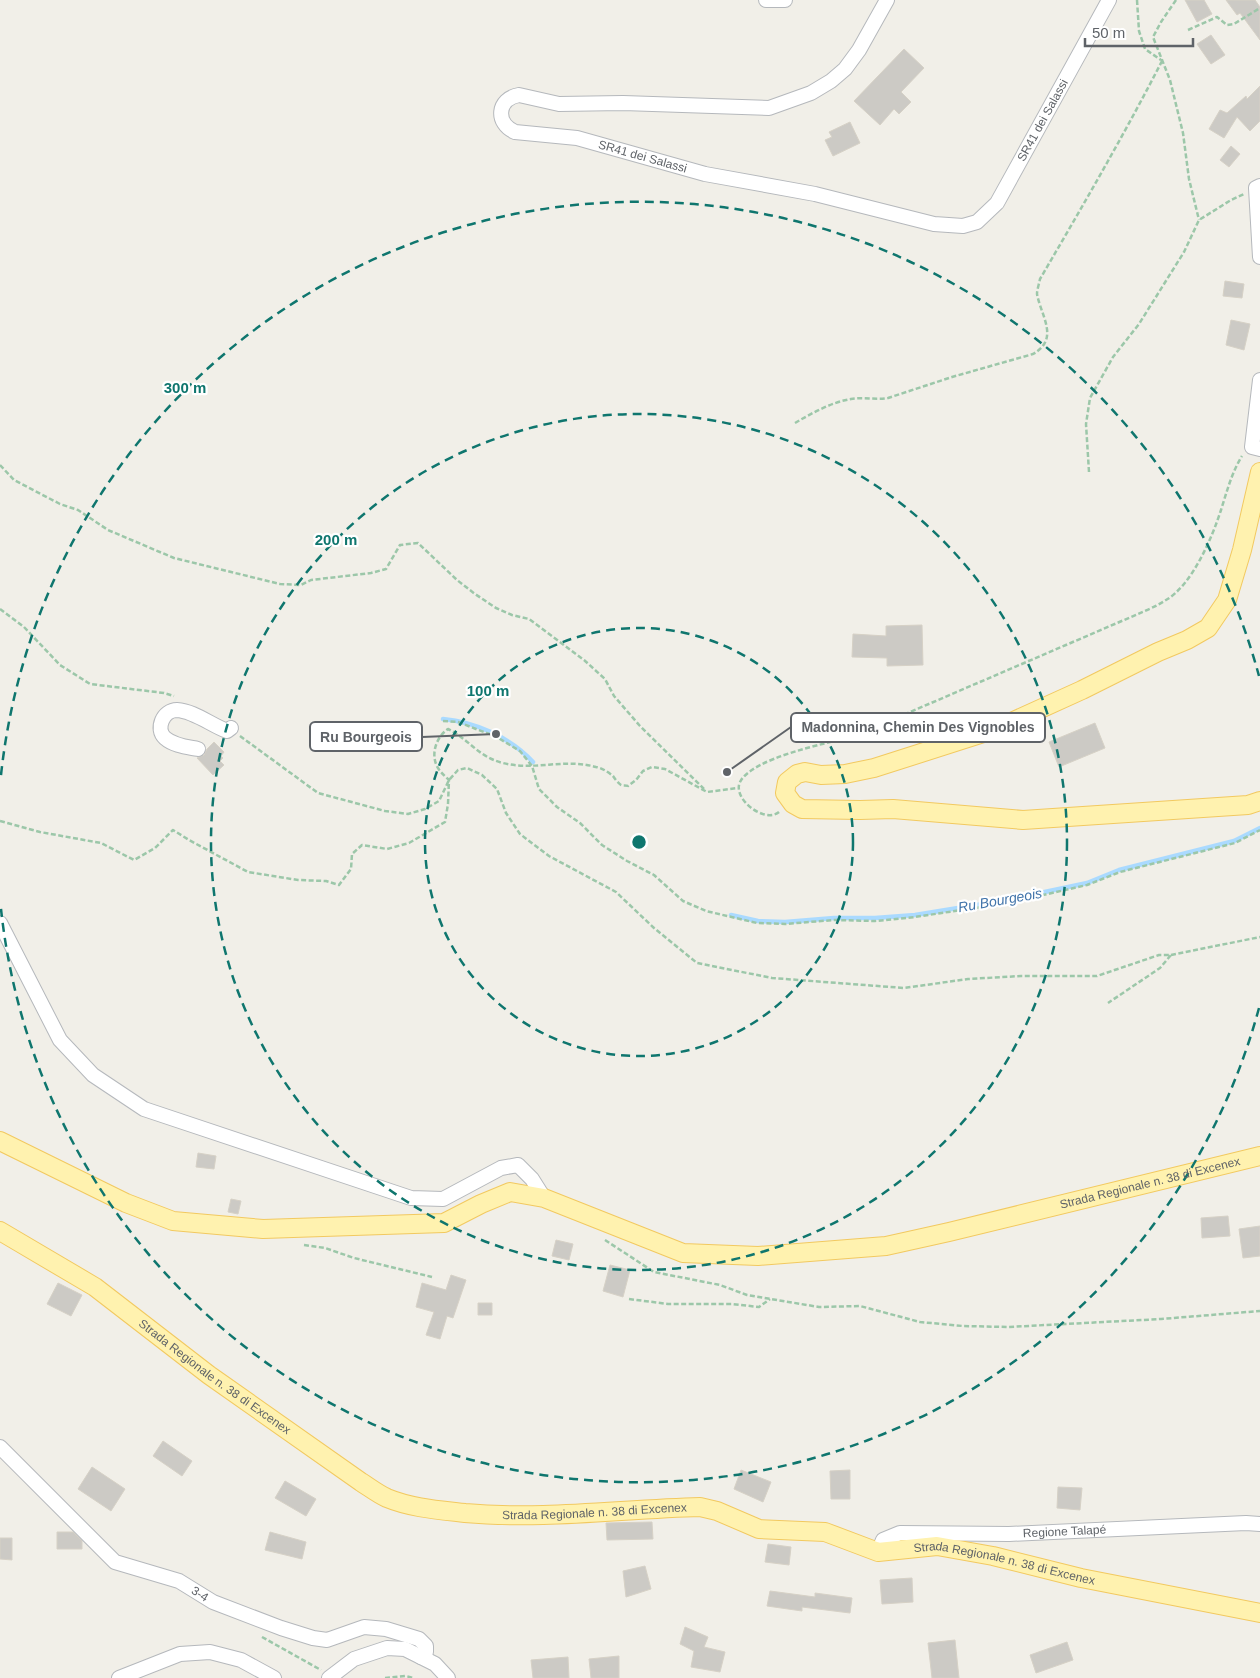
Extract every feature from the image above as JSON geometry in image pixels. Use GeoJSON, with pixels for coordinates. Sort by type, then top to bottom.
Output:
{"type":"FeatureCollection","features":[{"type":"Feature","properties":{"kind":"main road"},"geometry":{"type":"LineString","coordinates":[[1260,472],[1242,550],[1227,600],[1208,628],[1082,690],[996,728],[874,768],[845,774],[821,775],[805,772],[797,774],[787,782],[785,793],[792,804],[802,808],[893,809],[1023,820],[1248,805],[1260,801]]}},
{"type":"Feature","properties":{"kind":"main road","name":"Strada Regionale n. 38 di Excenex"},"geometry":{"type":"LineString","coordinates":[[0,1141],[126,1202],[173,1221],[263,1229],[444,1223],[510,1192],[544,1198],[683,1253],[758,1256],[886,1246],[959,1230],[1260,1156]]}},
{"type":"Feature","properties":{"kind":"main road","name":"Strada Regionale n. 38 di Excenex"},"geometry":{"type":"LineString","coordinates":[[0,1231],[95,1287],[209,1376],[361,1482],[387,1498],[411,1505],[447,1511],[504,1516],[538,1516],[700,1507],[717,1511],[759,1529],[825,1532],[878,1552],[937,1546],[993,1556],[1081,1578],[1260,1613]]}},
{"type":"Feature","properties":{"kind":"street"},"geometry":{"type":"LineString","coordinates":[[766,0],[785,0]]}},
{"type":"Feature","properties":{"kind":"street","name":"SR41 dei Salassi"},"geometry":{"type":"LineString","coordinates":[[887,0],[859,50],[845,69],[811,93],[769,108],[623,102],[558,104],[520,95],[514,96],[504,103],[502,120],[515,132],[577,138],[705,174],[815,194],[934,224],[963,226],[977,222],[996,203],[1110,0]]}},
{"type":"Feature","properties":{"kind":"street"},"geometry":{"type":"LineString","coordinates":[[1258,187],[1260,257]]}},
{"type":"Feature","properties":{"kind":"street"},"geometry":{"type":"LineString","coordinates":[[1256,448],[1260,380]]}},
{"type":"Feature","properties":{"kind":"street"},"geometry":{"type":"LineString","coordinates":[[198,749],[171,742],[164,737],[160,729],[162,721],[167,714],[174,710],[185,711],[227,731],[231,728]]}},
{"type":"Feature","properties":{"kind":"street"},"geometry":{"type":"LineString","coordinates":[[0,923],[60,1040],[93,1075],[144,1109],[411,1198],[443,1199],[501,1168],[518,1165],[532,1179],[544,1198]]}},
{"type":"Feature","properties":{"kind":"street","name":"3-4"},"geometry":{"type":"LineString","coordinates":[[0,1447],[115,1562],[179,1581],[214,1602],[281,1628],[313,1638],[327,1640],[364,1626],[386,1629],[419,1638],[426,1646],[426,1652],[421,1657]]}},
{"type":"Feature","properties":{"kind":"street","name":"Regione Talapé"},"geometry":{"type":"LineString","coordinates":[[878,1552],[883,1540],[900,1533],[1009,1534],[1246,1523],[1260,1524]]}},
{"type":"Feature","properties":{"kind":"street"},"geometry":{"type":"LineString","coordinates":[[330,1678],[354,1659],[387,1648],[405,1649],[436,1664],[448,1678]]}},
{"type":"Feature","properties":{"kind":"street"},"geometry":{"type":"LineString","coordinates":[[119,1678],[180,1654],[210,1652],[241,1660],[274,1678]]}},
{"type":"Feature","properties":{"kind":"path"},"geometry":{"type":"LineString","coordinates":[[1137,0],[1139,31],[1145,49],[1162,60]]}},
{"type":"Feature","properties":{"kind":"path"},"geometry":{"type":"LineString","coordinates":[[1176,0],[1153,37],[1170,80],[1183,133],[1189,179],[1199,220]]}},
{"type":"Feature","properties":{"kind":"path"},"geometry":{"type":"LineString","coordinates":[[1188,30],[1217,17],[1227,25],[1234,24],[1260,8]]}},
{"type":"Feature","properties":{"kind":"path"},"geometry":{"type":"LineString","coordinates":[[796,423],[831,405],[852,399],[877,400],[888,398],[1040,351],[1047,342],[1047,328],[1037,293],[1040,279],[1134,117],[1162,60]]}},
{"type":"Feature","properties":{"kind":"path"},"geometry":{"type":"LineString","coordinates":[[1089,472],[1086,424],[1090,398],[1112,357],[1139,324],[1184,252],[1199,220],[1231,200],[1258,187]]}},
{"type":"Feature","properties":{"kind":"path"},"geometry":{"type":"LineString","coordinates":[[785,793],[781,811],[776,815],[764,815],[750,807],[738,788],[741,780],[758,766],[806,748],[852,737],[1167,600],[1185,581],[1199,562],[1214,530],[1241,456],[1256,448]]}},
{"type":"Feature","properties":{"kind":"path"},"geometry":{"type":"LineString","coordinates":[[0,465],[14,480],[60,504],[78,510],[116,534],[174,558],[280,584],[301,585],[311,580],[371,573],[386,569],[400,545],[418,543],[457,580],[475,594],[496,608],[529,619],[584,660],[606,679],[614,696],[640,726],[707,792]]}},
{"type":"Feature","properties":{"kind":"path"},"geometry":{"type":"LineString","coordinates":[[0,609],[24,627],[60,665],[90,684],[164,693],[181,698]]}},
{"type":"Feature","properties":{"kind":"path"},"geometry":{"type":"LineString","coordinates":[[443,721],[458,722],[495,736],[520,751],[532,766],[539,789],[557,807],[580,824],[602,845],[654,875],[683,900],[706,911],[757,923],[785,924],[916,917],[1008,903],[1087,885],[1120,872],[1235,843],[1260,830]]}},
{"type":"Feature","properties":{"kind":"path"},"geometry":{"type":"LineString","coordinates":[[231,728],[285,770],[318,792],[384,812],[408,814],[425,809],[439,801],[449,780],[458,770],[468,768],[482,775],[497,789],[506,813],[520,834],[549,856],[616,892],[654,928],[697,963],[772,978],[904,988],[968,979],[1021,976],[1097,976],[1159,955],[1171,955],[1260,937]]}},
{"type":"Feature","properties":{"kind":"path"},"geometry":{"type":"LineString","coordinates":[[0,821],[40,832],[101,843],[134,860],[155,848],[174,830],[248,872],[339,884],[351,869],[352,854],[362,845],[387,849],[409,843],[445,822],[449,780],[438,767],[435,758],[436,741],[448,729],[458,734],[476,751],[515,766],[578,764],[597,767],[608,773],[620,785],[628,786],[643,771],[652,768],[665,769],[707,792],[738,788]]}},
{"type":"Feature","properties":{"kind":"path"},"geometry":{"type":"LineString","coordinates":[[1108,1003],[1160,968],[1171,955]]}},
{"type":"Feature","properties":{"kind":"path"},"geometry":{"type":"LineString","coordinates":[[600,1237],[654,1272],[771,1299],[819,1308],[860,1306],[920,1322],[1008,1327],[1115,1322],[1260,1311]]}},
{"type":"Feature","properties":{"kind":"path"},"geometry":{"type":"LineString","coordinates":[[300,1244],[325,1248],[354,1258],[432,1277]]}},
{"type":"Feature","properties":{"kind":"path"},"geometry":{"type":"LineString","coordinates":[[629,1299],[668,1304],[732,1304],[760,1307],[771,1299]]}},
{"type":"Feature","properties":{"kind":"path"},"geometry":{"type":"LineString","coordinates":[[259,1635],[302,1658],[330,1678]]}},
{"type":"Feature","properties":{"kind":"path"},"geometry":{"type":"LineString","coordinates":[[385,1678],[406,1676],[413,1678]]}},
{"type":"Feature","properties":{"kind":"building"},"geometry":{"type":"Polygon","coordinates":[[[1185,0],[1204,0],[1212,14],[1197,22],[1185,0]]]}},
{"type":"Feature","properties":{"kind":"building"},"geometry":{"type":"Polygon","coordinates":[[[1226,0],[1255,0],[1260,7],[1260,40],[1240,13],[1237,15],[1226,0]]]}},
{"type":"Feature","properties":{"kind":"building"},"geometry":{"type":"Polygon","coordinates":[[[1211,35],[1225,55],[1211,64],[1197,44],[1211,35]]]}},
{"type":"Feature","properties":{"kind":"building"},"geometry":{"type":"Polygon","coordinates":[[[904,49],[924,68],[901,92],[911,102],[899,114],[894,109],[880,125],[854,101],[904,49]]]}},
{"type":"Feature","properties":{"kind":"building"},"geometry":{"type":"Polygon","coordinates":[[[1260,86],[1260,121],[1250,131],[1237,117],[1224,138],[1209,129],[1220,110],[1227,113],[1246,96],[1247,99],[1260,86]]]}},
{"type":"Feature","properties":{"kind":"building"},"geometry":{"type":"Polygon","coordinates":[[[850,122],[860,143],[833,156],[825,140],[832,137],[829,132],[850,122]]]}},
{"type":"Feature","properties":{"kind":"building"},"geometry":{"type":"Polygon","coordinates":[[[1231,146],[1240,154],[1229,167],[1220,160],[1231,146]]]}},
{"type":"Feature","properties":{"kind":"building"},"geometry":{"type":"Polygon","coordinates":[[[1225,281],[1244,284],[1242,298],[1223,296],[1225,281]]]}},
{"type":"Feature","properties":{"kind":"building"},"geometry":{"type":"Polygon","coordinates":[[[1231,320],[1250,324],[1244,350],[1226,345],[1231,320]]]}},
{"type":"Feature","properties":{"kind":"building"},"geometry":{"type":"Polygon","coordinates":[[[922,625],[923,665],[887,666],[887,658],[852,657],[853,634],[886,636],[886,626],[922,625]]]}},
{"type":"Feature","properties":{"kind":"building"},"geometry":{"type":"Polygon","coordinates":[[[1095,723],[1105,748],[1059,767],[1049,742],[1095,723]]]}},
{"type":"Feature","properties":{"kind":"building"},"geometry":{"type":"Polygon","coordinates":[[[214,742],[224,752],[221,756],[223,758],[220,761],[224,765],[213,775],[197,758],[204,755],[214,742]]]}},
{"type":"Feature","properties":{"kind":"building"},"geometry":{"type":"Polygon","coordinates":[[[198,1153],[216,1156],[214,1169],[196,1167],[198,1153]]]}},
{"type":"Feature","properties":{"kind":"building"},"geometry":{"type":"Polygon","coordinates":[[[231,1199],[241,1201],[238,1214],[228,1212],[231,1199]]]}},
{"type":"Feature","properties":{"kind":"building"},"geometry":{"type":"Polygon","coordinates":[[[1228,1216],[1230,1236],[1202,1238],[1201,1218],[1228,1216]]]}},
{"type":"Feature","properties":{"kind":"building"},"geometry":{"type":"Polygon","coordinates":[[[1260,1226],[1260,1256],[1243,1258],[1239,1229],[1260,1226]]]}},
{"type":"Feature","properties":{"kind":"building"},"geometry":{"type":"Polygon","coordinates":[[[556,1240],[573,1244],[569,1260],[552,1256],[556,1240]]]}},
{"type":"Feature","properties":{"kind":"building"},"geometry":{"type":"Polygon","coordinates":[[[610,1265],[630,1270],[623,1297],[603,1291],[610,1265]]]}},
{"type":"Feature","properties":{"kind":"building"},"geometry":{"type":"Polygon","coordinates":[[[451,1275],[466,1280],[453,1318],[447,1316],[440,1339],[426,1335],[434,1312],[416,1307],[422,1283],[446,1290],[451,1275]]]}},
{"type":"Feature","properties":{"kind":"building"},"geometry":{"type":"Polygon","coordinates":[[[58,1283],[82,1295],[71,1316],[47,1304],[58,1283]]]}},
{"type":"Feature","properties":{"kind":"building"},"geometry":{"type":"Polygon","coordinates":[[[478,1303],[492,1303],[492,1315],[478,1315],[478,1303]]]}},
{"type":"Feature","properties":{"kind":"building"},"geometry":{"type":"Polygon","coordinates":[[[163,1441],[192,1461],[182,1476],[153,1456],[163,1441]]]}},
{"type":"Feature","properties":{"kind":"building"},"geometry":{"type":"Polygon","coordinates":[[[92,1467],[125,1489],[111,1511],[78,1489],[92,1467]]]}},
{"type":"Feature","properties":{"kind":"building"},"geometry":{"type":"Polygon","coordinates":[[[741,1470],[771,1482],[763,1502],[734,1489],[741,1470]]]}},
{"type":"Feature","properties":{"kind":"building"},"geometry":{"type":"Polygon","coordinates":[[[850,1470],[850,1499],[831,1499],[830,1471],[850,1470]]]}},
{"type":"Feature","properties":{"kind":"building"},"geometry":{"type":"Polygon","coordinates":[[[285,1481],[316,1499],[306,1516],[275,1498],[285,1481]]]}},
{"type":"Feature","properties":{"kind":"building"},"geometry":{"type":"Polygon","coordinates":[[[1058,1487],[1082,1488],[1080,1510],[1057,1508],[1058,1487]]]}},
{"type":"Feature","properties":{"kind":"building"},"geometry":{"type":"Polygon","coordinates":[[[652,1522],[653,1539],[607,1540],[606,1523],[652,1522]]]}},
{"type":"Feature","properties":{"kind":"building"},"geometry":{"type":"Polygon","coordinates":[[[57,1532],[73,1532],[82,1541],[82,1549],[57,1549],[57,1532]]]}},
{"type":"Feature","properties":{"kind":"building"},"geometry":{"type":"Polygon","coordinates":[[[270,1532],[306,1542],[302,1559],[265,1550],[270,1532]]]}},
{"type":"Feature","properties":{"kind":"building"},"geometry":{"type":"Polygon","coordinates":[[[0,1538],[12,1538],[12,1560],[0,1559],[0,1538]]]}},
{"type":"Feature","properties":{"kind":"building"},"geometry":{"type":"Polygon","coordinates":[[[768,1544],[791,1547],[789,1565],[765,1562],[768,1544]]]}},
{"type":"Feature","properties":{"kind":"building"},"geometry":{"type":"Polygon","coordinates":[[[645,1566],[651,1589],[626,1597],[623,1571],[645,1566]]]}},
{"type":"Feature","properties":{"kind":"building"},"geometry":{"type":"Polygon","coordinates":[[[912,1578],[913,1602],[882,1604],[880,1580],[912,1578]]]}},
{"type":"Feature","properties":{"kind":"building"},"geometry":{"type":"Polygon","coordinates":[[[770,1591],[815,1597],[815,1593],[852,1598],[850,1613],[802,1607],[802,1611],[767,1606],[770,1591]]]}},
{"type":"Feature","properties":{"kind":"building"},"geometry":{"type":"Polygon","coordinates":[[[685,1627],[708,1637],[704,1647],[725,1652],[720,1672],[691,1667],[694,1651],[680,1644],[685,1627]]]}},
{"type":"Feature","properties":{"kind":"building"},"geometry":{"type":"Polygon","coordinates":[[[955,1640],[959,1678],[932,1678],[928,1643],[955,1640]]]}},
{"type":"Feature","properties":{"kind":"building"},"geometry":{"type":"Polygon","coordinates":[[[1067,1642],[1073,1660],[1036,1673],[1030,1655],[1067,1642]]]}},
{"type":"Feature","properties":{"kind":"building"},"geometry":{"type":"Polygon","coordinates":[[[619,1656],[619,1678],[591,1678],[589,1659],[619,1656]]]}},
{"type":"Feature","properties":{"kind":"building"},"geometry":{"type":"Polygon","coordinates":[[[568,1657],[569,1678],[533,1678],[531,1660],[568,1657]]]}},
{"type":"Feature","properties":{"kind":"waterway","name":"Ru Bourgeois"},"geometry":{"type":"LineString","coordinates":[[443,719],[468,724],[492,733],[524,753],[533,762]]}},
{"type":"Feature","properties":{"kind":"waterway","name":"Ru Bourgeois"},"geometry":{"type":"LineString","coordinates":[[731,915],[758,921],[785,922],[834,918],[875,918],[915,915],[1007,900],[1087,883],[1119,870],[1234,841],[1260,828]]}},
{"type":"Feature","properties":{"kind":"place","name":"Ru Bourgeois"},"geometry":{"type":"Point","coordinates":[496,734]}},
{"type":"Feature","properties":{"kind":"place","name":"Madonnina, Chemin Des Vignobles"},"geometry":{"type":"Point","coordinates":[727,772]}}]}
